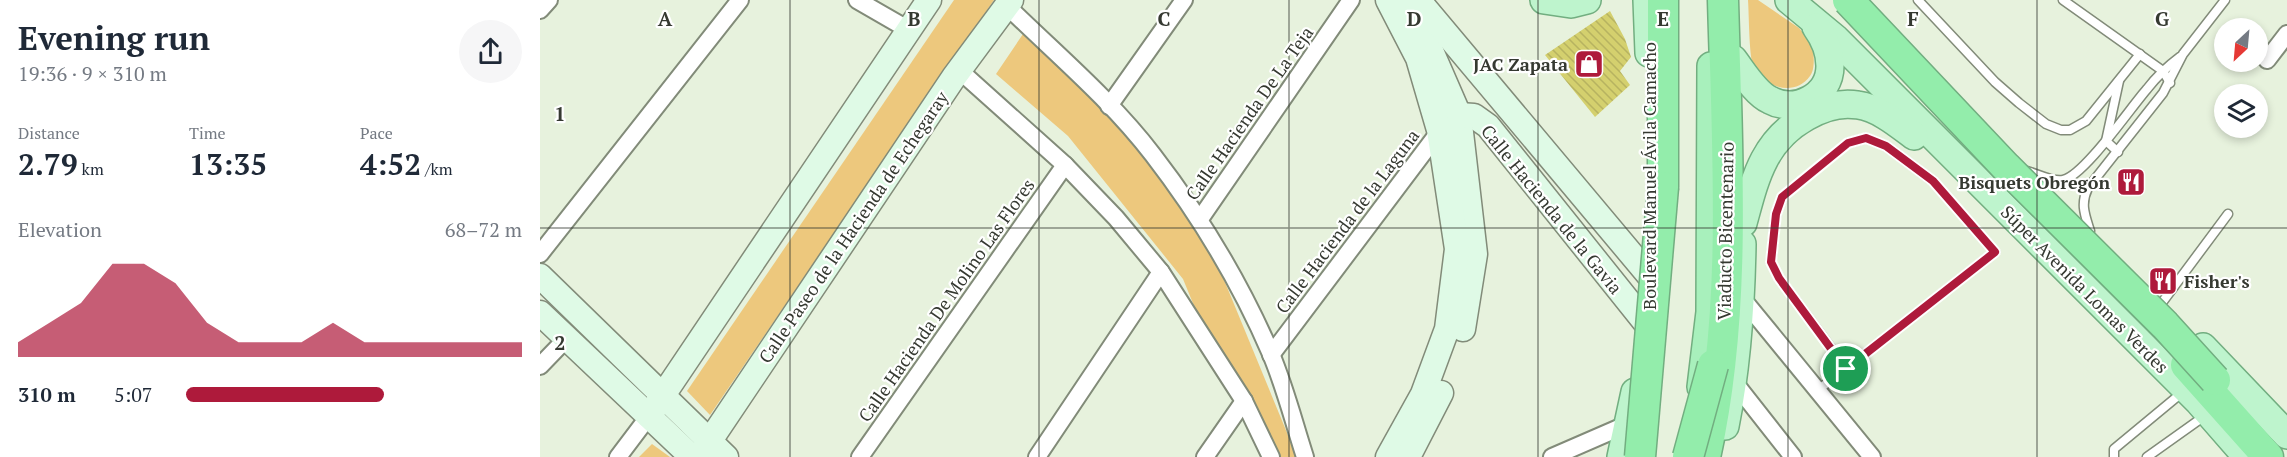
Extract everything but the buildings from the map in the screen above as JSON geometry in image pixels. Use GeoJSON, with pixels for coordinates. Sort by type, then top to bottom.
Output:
{"type":"FeatureCollection","features":[{"type":"Feature","properties":{"kind":"highway"},"geometry":{"type":"LineString","coordinates":[[1639,457],[1663,187],[1663,0]]}},
{"type":"Feature","properties":{"kind":"highway","name":"Boulevard Manuel Ávila Camacho"},"geometry":{"type":"LineString","coordinates":[[1639,457],[1664,322],[1666,172],[1673,0]]}},
{"type":"Feature","properties":{"kind":"highway"},"geometry":{"type":"LineString","coordinates":[[1705,457],[1722,372],[1713,0]]}},
{"type":"Feature","properties":{"kind":"highway"},"geometry":{"type":"LineString","coordinates":[[1690,457],[1710,312],[1713,0]]}},
{"type":"Feature","properties":{"kind":"highway","name":"Viaducto Bicentenario"},"geometry":{"type":"LineString","coordinates":[[1722,372],[1726,271],[1724,0]]}},
{"type":"Feature","properties":{"kind":"highway"},"geometry":{"type":"LineString","coordinates":[[1839,0],[1916,86],[2104,275],[2205,393],[2268,457]]}},
{"type":"Feature","properties":{"kind":"highway"},"geometry":{"type":"LineString","coordinates":[[1848,0],[2006,167],[2165,325],[2205,393],[2286,457]]}},
{"type":"Feature","properties":{"kind":"highway"},"geometry":{"type":"LineString","coordinates":[[1690,457],[1722,372]]}},
{"type":"Feature","properties":{"kind":"main road"},"geometry":{"type":"LineString","coordinates":[[655,406],[929,0]]}},
{"type":"Feature","properties":{"kind":"main road"},"geometry":{"type":"LineString","coordinates":[[1388,457],[1424,394],[1448,330],[1457,249],[1439,130],[1418,57],[1389,0]]}},
{"type":"Feature","properties":{"kind":"main road","name":"Calle Hacienda de la Gavia"},"geometry":{"type":"LineString","coordinates":[[1409,0],[1459,115],[1474,116],[1488,126],[1649,327]]}},
{"type":"Feature","properties":{"kind":"main road","name":"Calle Hacienda de la Gavia"},"geometry":{"type":"LineString","coordinates":[[1418,0],[1653,280]]}},
{"type":"Feature","properties":{"kind":"main road"},"geometry":{"type":"LineString","coordinates":[[1544,0],[1571,4],[1587,0]]}},
{"type":"Feature","properties":{"kind":"main road","name":"Boulevard Manuel Ávila Camacho"},"geometry":{"type":"LineString","coordinates":[[1621,457],[1649,327],[1653,280],[1647,0]]}},
{"type":"Feature","properties":{"kind":"main road"},"geometry":{"type":"LineString","coordinates":[[1719,457],[1722,372],[1741,297],[1743,223],[1734,109],[1732,0]]}},
{"type":"Feature","properties":{"kind":"main road"},"geometry":{"type":"LineString","coordinates":[[1839,0],[1936,82]]}},
{"type":"Feature","properties":{"kind":"main road"},"geometry":{"type":"LineString","coordinates":[[1860,0],[1936,82],[2090,231],[2287,435]]}},
{"type":"Feature","properties":{"kind":"main road","name":"Calle Paseo de la Hacienda de Echegaray"},"geometry":{"type":"LineString","coordinates":[[706,453],[959,70],[1009,3]]}},
{"type":"Feature","properties":{"kind":"main road"},"geometry":{"type":"LineString","coordinates":[[1733,60],[1770,101],[1791,105],[1813,98],[1826,83],[1830,67],[1822,35],[1799,8]]}},
{"type":"Feature","properties":{"kind":"main road","name":"Súper Avenida Lomas Verdes"},"geometry":{"type":"LineString","coordinates":[[1799,8],[1836,39],[1965,170],[2205,393],[2247,457]]}},
{"type":"Feature","properties":{"kind":"main road"},"geometry":{"type":"LineString","coordinates":[[1743,223],[1753,185],[1765,156],[1790,126],[1818,110],[1839,105],[1859,105],[1881,114],[1965,170]]}},
{"type":"Feature","properties":{"kind":"main road"},"geometry":{"type":"LineString","coordinates":[[1408,457],[1438,401],[1462,336],[1475,254],[1459,115]]}},
{"type":"Feature","properties":{"kind":"main road"},"geometry":{"type":"LineString","coordinates":[[540,276],[655,406]]}},
{"type":"Feature","properties":{"kind":"main road"},"geometry":{"type":"LineString","coordinates":[[540,313],[567,338],[655,406],[706,453]]}},
{"type":"Feature","properties":{"kind":"street"},"geometry":{"type":"LineString","coordinates":[[540,10],[549,0]]}},
{"type":"Feature","properties":{"kind":"street"},"geometry":{"type":"LineString","coordinates":[[540,254],[740,0]]}},
{"type":"Feature","properties":{"kind":"street"},"geometry":{"type":"LineString","coordinates":[[857,0],[909,30]]}},
{"type":"Feature","properties":{"kind":"street"},"geometry":{"type":"LineString","coordinates":[[1110,106],[1184,0]]}},
{"type":"Feature","properties":{"kind":"street","name":"Calle Hacienda De La Teja"},"geometry":{"type":"LineString","coordinates":[[1200,219],[1351,0]]}},
{"type":"Feature","properties":{"kind":"street"},"geometry":{"type":"LineString","coordinates":[[1009,3],[1110,106],[1152,153],[1200,219],[1236,280],[1271,355],[1305,457]]}},
{"type":"Feature","properties":{"kind":"street"},"geometry":{"type":"LineString","coordinates":[[2268,59],[2287,34]]}},
{"type":"Feature","properties":{"kind":"street"},"geometry":{"type":"LineString","coordinates":[[959,70],[1065,165],[1116,218],[1161,272],[1244,401],[1271,457]]}},
{"type":"Feature","properties":{"kind":"street","name":"Calle Hacienda de la Laguna"},"geometry":{"type":"LineString","coordinates":[[1271,355],[1439,130],[1459,115]]}},
{"type":"Feature","properties":{"kind":"street","name":"Calle Hacienda De Molino Las Flores"},"geometry":{"type":"LineString","coordinates":[[860,457],[1065,165]]}},
{"type":"Feature","properties":{"kind":"street"},"geometry":{"type":"LineString","coordinates":[[1037,457],[1161,272]]}},
{"type":"Feature","properties":{"kind":"street"},"geometry":{"type":"LineString","coordinates":[[1741,297],[1872,457]]}},
{"type":"Feature","properties":{"kind":"street"},"geometry":{"type":"LineString","coordinates":[[540,366],[567,338]]}},
{"type":"Feature","properties":{"kind":"street"},"geometry":{"type":"LineString","coordinates":[[1722,372],[1793,457]]}},
{"type":"Feature","properties":{"kind":"street"},"geometry":{"type":"LineString","coordinates":[[1205,457],[1244,401]]}},
{"type":"Feature","properties":{"kind":"street"},"geometry":{"type":"LineString","coordinates":[[618,457],[655,406]]}},
{"type":"Feature","properties":{"kind":"street"},"geometry":{"type":"LineString","coordinates":[[1552,457],[1628,424]]}},
{"type":"Feature","properties":{"kind":"lane"},"geometry":{"type":"LineString","coordinates":[[1917,0],[2019,104],[2046,124],[2061,130],[2079,127],[2086,121],[2140,54]]}},
{"type":"Feature","properties":{"kind":"lane"},"geometry":{"type":"LineString","coordinates":[[2063,0],[2163,70],[2170,83]]}},
{"type":"Feature","properties":{"kind":"lane"},"geometry":{"type":"LineString","coordinates":[[2027,171],[2053,180],[2064,180],[2073,175],[2106,141],[2163,70],[2183,54],[2225,0]]}},
{"type":"Feature","properties":{"kind":"lane"},"geometry":{"type":"LineString","coordinates":[[2090,231],[2082,208],[2084,197],[2170,83],[2183,54]]}},
{"type":"Feature","properties":{"kind":"lane"},"geometry":{"type":"LineString","coordinates":[[2106,141],[2120,79]]}},
{"type":"Feature","properties":{"kind":"lane"},"geometry":{"type":"LineString","coordinates":[[1818,390],[1846,369],[1995,252],[1933,181],[1886,146],[1866,138],[1848,143],[1782,197],[1776,214],[1771,262],[1779,278],[1846,369]]}},
{"type":"Feature","properties":{"kind":"lane"},"geometry":{"type":"LineString","coordinates":[[2106,141],[2118,152]]}},
{"type":"Feature","properties":{"kind":"lane"},"geometry":{"type":"LineString","coordinates":[[2161,304],[2228,213]]}},
{"type":"Feature","properties":{"kind":"lane"},"geometry":{"type":"LineString","coordinates":[[2114,457],[2114,449],[2205,393]]}},
{"type":"Feature","properties":{"kind":"lane"},"geometry":{"type":"LineString","coordinates":[[2147,457],[2205,393]]}},
{"type":"Feature","properties":{"kind":"shaded area"},"geometry":{"type":"Polygon","coordinates":[[[954,0],[994,0],[710,415],[687,391],[954,0]]]}},
{"type":"Feature","properties":{"kind":"shaded area"},"geometry":{"type":"Polygon","coordinates":[[[1748,0],[1758,0],[1799,28],[1813,44],[1813,69],[1803,83],[1796,87],[1779,87],[1771,84],[1758,73],[1753,65],[1751,53],[1748,0]]]}},
{"type":"Feature","properties":{"kind":"shaded area"},"geometry":{"type":"Polygon","coordinates":[[[1023,34],[1078,85],[1141,151],[1208,241],[1297,457],[1272,457],[1234,370],[1213,352],[1183,279],[1068,136],[996,74],[1023,34]]]}},
{"type":"Feature","properties":{"kind":"shaded area"},"geometry":{"type":"Polygon","coordinates":[[[652,444],[670,457],[639,457],[652,444]]]}},
{"type":"Feature","properties":{"kind":"place","name":"JAC Zapata"},"geometry":{"type":"Point","coordinates":[1589,64]}},
{"type":"Feature","properties":{"kind":"place","name":"Bisquets Obregón"},"geometry":{"type":"Point","coordinates":[2131,182]}},
{"type":"Feature","properties":{"kind":"place","name":"Fisher's"},"geometry":{"type":"Point","coordinates":[2163,281]}},
{"type":"Feature","properties":{"kind":"route"},"geometry":{"type":"LineString","coordinates":[[1866,138],[1886,146],[1933,181],[1995,252],[1846,369],[1779,278],[1771,262],[1776,214],[1782,197],[1848,143],[1866,138]]}}]}
